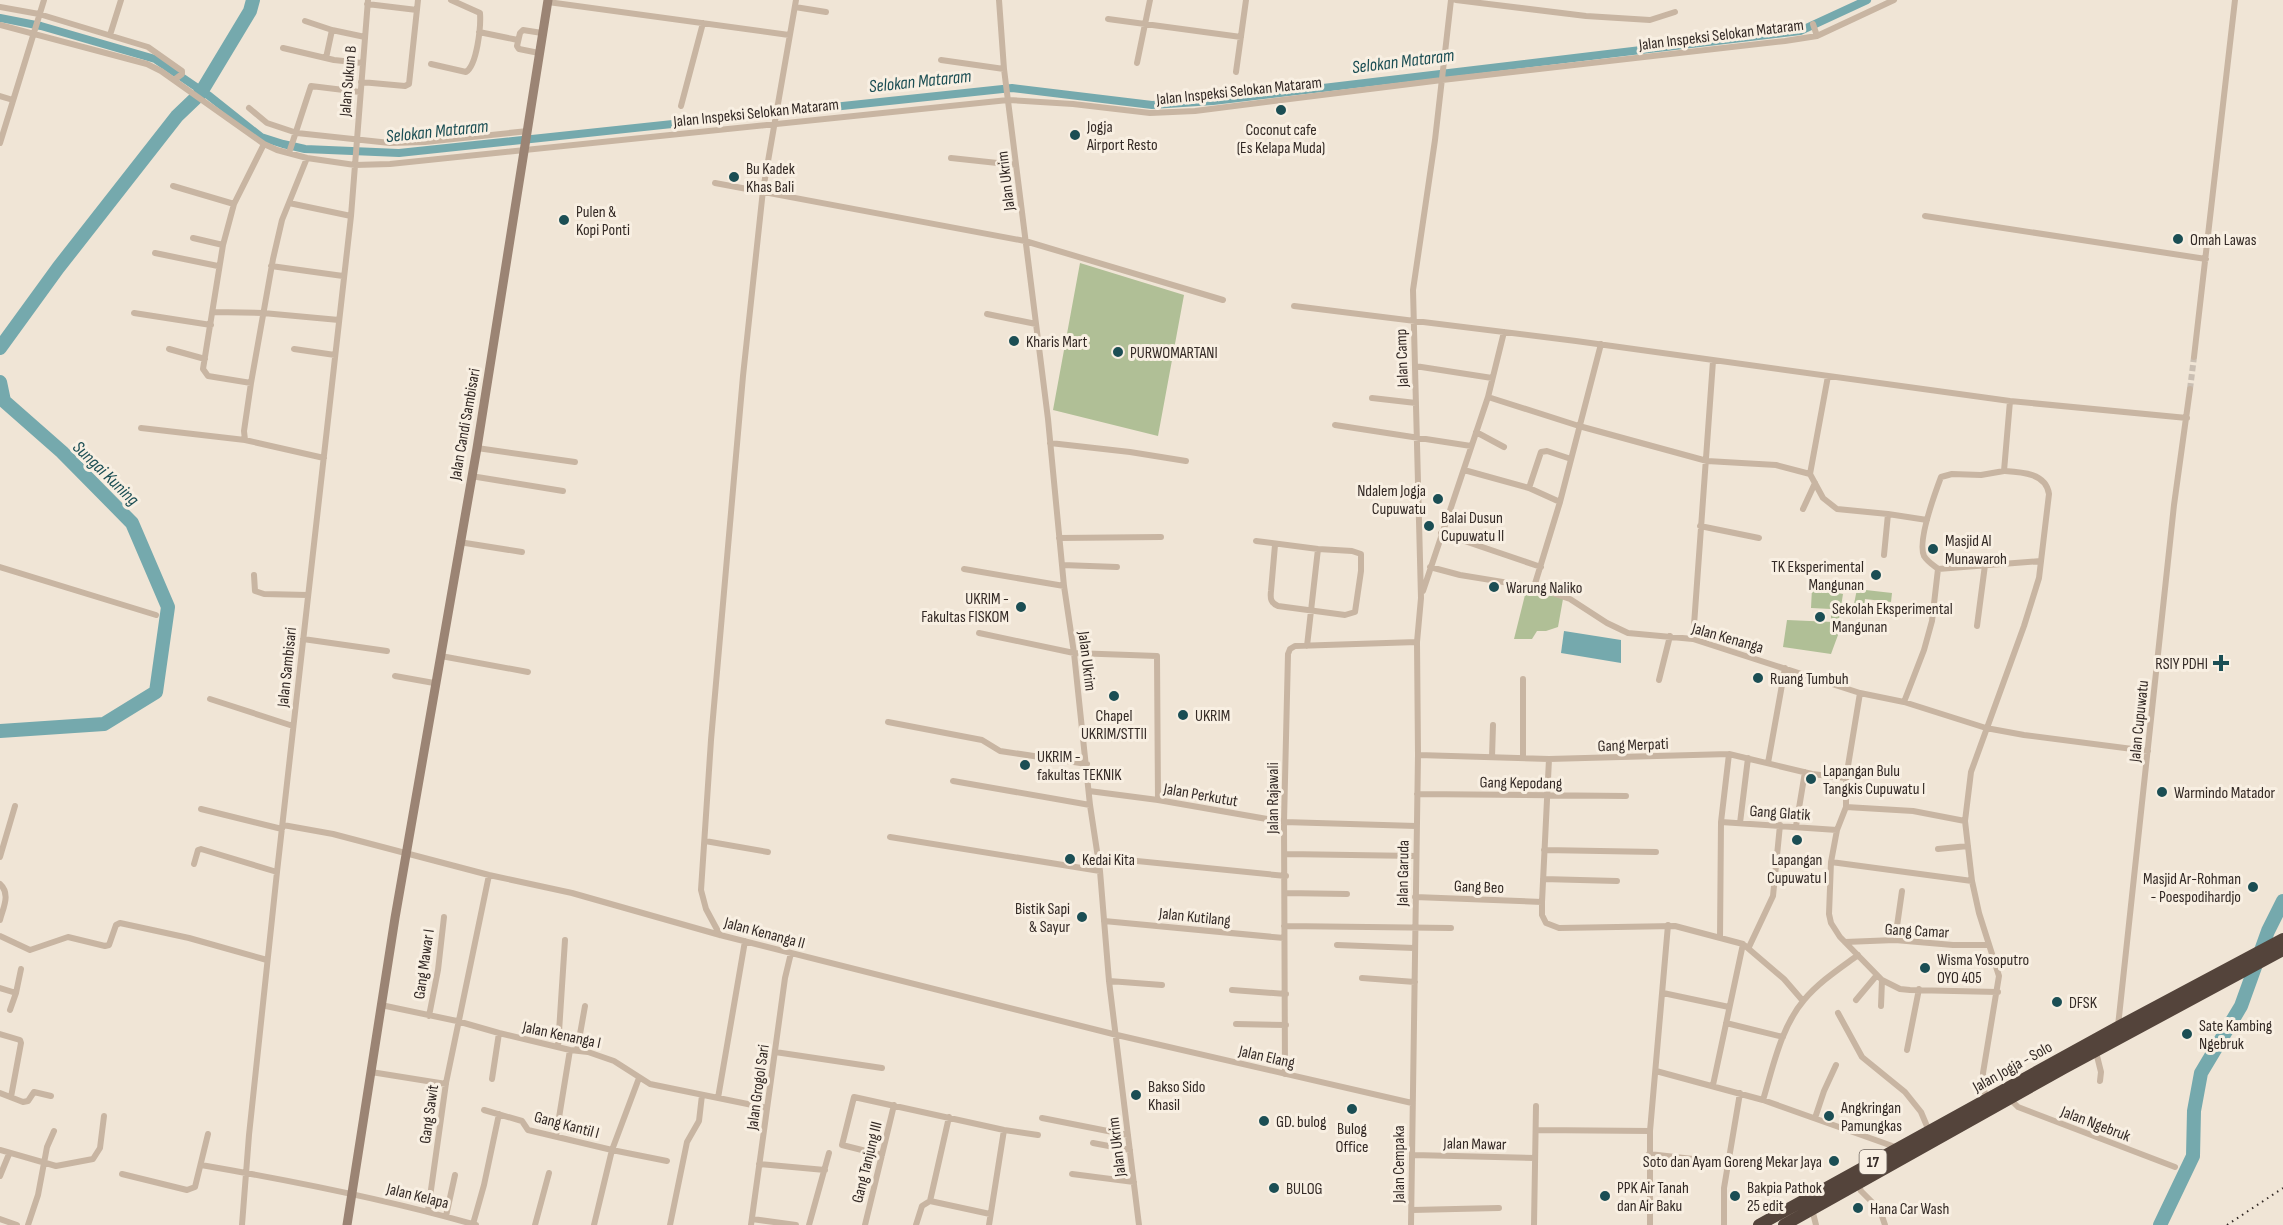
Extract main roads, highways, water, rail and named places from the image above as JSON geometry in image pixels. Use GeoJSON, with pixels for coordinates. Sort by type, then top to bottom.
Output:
{"type":"FeatureCollection","features":[{"type":"Feature","properties":{"kind":"highway","name":"Jalan Jogja - Solo"},"geometry":{"type":"LineString","coordinates":[[1784,1225],[2010,1099],[2118,1027],[2248,958],[2280,946]]}},
{"type":"Feature","properties":{"kind":"highway","name":"Jalan Jogja - Solo"},"geometry":{"type":"LineString","coordinates":[[1759,1225],[1987,1099],[2062,1064],[2096,1052],[2242,973],[2280,946]]}},
{"type":"Feature","properties":{"kind":"water"},"geometry":{"type":"Polygon","coordinates":[[[1564,631],[1621,640],[1621,663],[1561,653],[1564,631]]]}},
{"type":"Feature","properties":{"kind":"waterway","name":"Sungai Kuning"},"geometry":{"type":"LineString","coordinates":[[0,348],[58,268],[177,116],[200,94],[250,11],[253,0]]}},
{"type":"Feature","properties":{"kind":"waterway","name":"Selokan Mataram"},"geometry":{"type":"LineString","coordinates":[[0,18],[41,26],[155,59],[208,95],[261,137],[305,149],[399,153],[1012,88],[1152,105],[1213,101],[1800,31],[1867,0]]}},
{"type":"Feature","properties":{"kind":"waterway","name":"Sungai Kuning"},"geometry":{"type":"LineString","coordinates":[[0,382],[4,401],[62,452],[132,523],[168,607],[156,692],[104,724],[0,731]]}},
{"type":"Feature","properties":{"kind":"waterway"},"geometry":{"type":"LineString","coordinates":[[2160,1225],[2193,1156],[2194,1111],[2201,1073],[2241,1006],[2268,931],[2283,901]]}},
{"type":"Feature","properties":{"kind":"tunnel"},"geometry":{"type":"LineString","coordinates":[[2190,389],[2194,357]]}},
{"type":"Feature","properties":{"kind":"railway"},"geometry":{"type":"LineString","coordinates":[[2227,1225],[2283,1188]]}},
{"type":"Feature","properties":{"kind":"place","name":"Coconut cafe (Es Kelapa Muda)"},"geometry":{"type":"Point","coordinates":[1281,110]}},
{"type":"Feature","properties":{"kind":"place","name":"Jogja Airport Resto"},"geometry":{"type":"Point","coordinates":[1075,135]}},
{"type":"Feature","properties":{"kind":"place","name":"Bu Kadek Khas Bali"},"geometry":{"type":"Point","coordinates":[734,177]}},
{"type":"Feature","properties":{"kind":"place","name":"Pulen & Kopi Ponti"},"geometry":{"type":"Point","coordinates":[564,220]}},
{"type":"Feature","properties":{"kind":"place","name":"Omah Lawas"},"geometry":{"type":"Point","coordinates":[2178,239]}},
{"type":"Feature","properties":{"kind":"place","name":"Kharis Mart"},"geometry":{"type":"Point","coordinates":[1014,341]}},
{"type":"Feature","properties":{"kind":"place","name":"PURWOMARTANI"},"geometry":{"type":"Point","coordinates":[1118,352]}},
{"type":"Feature","properties":{"kind":"place","name":"Ndalem Jogja Cupuwatu"},"geometry":{"type":"Point","coordinates":[1438,499]}},
{"type":"Feature","properties":{"kind":"place","name":"Balai Dusun Cupuwatu II"},"geometry":{"type":"Point","coordinates":[1429,526]}},
{"type":"Feature","properties":{"kind":"place","name":"Masjid Al Munawaroh"},"geometry":{"type":"Point","coordinates":[1933,549]}},
{"type":"Feature","properties":{"kind":"place","name":"TK Eksperimental Mangunan"},"geometry":{"type":"Point","coordinates":[1876,575]}},
{"type":"Feature","properties":{"kind":"place","name":"Warung Naliko"},"geometry":{"type":"Point","coordinates":[1494,587]}},
{"type":"Feature","properties":{"kind":"place","name":"UKRIM - Fakultas FISKOM"},"geometry":{"type":"Point","coordinates":[1021,607]}},
{"type":"Feature","properties":{"kind":"place","name":"Sekolah Eksperimental Mangunan"},"geometry":{"type":"Point","coordinates":[1820,617]}},
{"type":"Feature","properties":{"kind":"place","name":"RSIY PDHI"},"geometry":{"type":"Point","coordinates":[2221,663]}},
{"type":"Feature","properties":{"kind":"place","name":"Ruang Tumbuh"},"geometry":{"type":"Point","coordinates":[1758,678]}},
{"type":"Feature","properties":{"kind":"place","name":"Chapel UKRIM/STTII"},"geometry":{"type":"Point","coordinates":[1114,696]}},
{"type":"Feature","properties":{"kind":"place","name":"UKRIM"},"geometry":{"type":"Point","coordinates":[1183,715]}},
{"type":"Feature","properties":{"kind":"place","name":"UKRIM - fakultas TEKNIK"},"geometry":{"type":"Point","coordinates":[1025,765]}},
{"type":"Feature","properties":{"kind":"place","name":"Lapangan Bulu Tangkis Cupuwatu I"},"geometry":{"type":"Point","coordinates":[1811,779]}},
{"type":"Feature","properties":{"kind":"place","name":"Warmindo Matador"},"geometry":{"type":"Point","coordinates":[2162,792]}},
{"type":"Feature","properties":{"kind":"place","name":"Lapangan Cupuwatu I"},"geometry":{"type":"Point","coordinates":[1797,840]}},
{"type":"Feature","properties":{"kind":"place","name":"Kedai Kita"},"geometry":{"type":"Point","coordinates":[1070,859]}},
{"type":"Feature","properties":{"kind":"place","name":"Masjid Ar-Rohman - Poespodihardjo"},"geometry":{"type":"Point","coordinates":[2253,887]}},
{"type":"Feature","properties":{"kind":"place","name":"Bistik Sapi & Sayur"},"geometry":{"type":"Point","coordinates":[1082,917]}},
{"type":"Feature","properties":{"kind":"place","name":"Wisma Yosoputro OYO 405"},"geometry":{"type":"Point","coordinates":[1925,968]}},
{"type":"Feature","properties":{"kind":"place","name":"DFSK"},"geometry":{"type":"Point","coordinates":[2057,1002]}},
{"type":"Feature","properties":{"kind":"place","name":"Sate Kambing Ngebruk"},"geometry":{"type":"Point","coordinates":[2187,1034]}},
{"type":"Feature","properties":{"kind":"place","name":"Bakso Sido Khasil"},"geometry":{"type":"Point","coordinates":[1136,1095]}},
{"type":"Feature","properties":{"kind":"place","name":"Bulog Office"},"geometry":{"type":"Point","coordinates":[1352,1109]}},
{"type":"Feature","properties":{"kind":"place","name":"Angkringan Pamungkas"},"geometry":{"type":"Point","coordinates":[1829,1116]}},
{"type":"Feature","properties":{"kind":"place","name":"GD. bulog"},"geometry":{"type":"Point","coordinates":[1264,1121]}},
{"type":"Feature","properties":{"kind":"place","name":"Soto dan Ayam Goreng Mekar Jaya"},"geometry":{"type":"Point","coordinates":[1834,1161]}},
{"type":"Feature","properties":{"kind":"place","name":"BULOG"},"geometry":{"type":"Point","coordinates":[1274,1188]}},
{"type":"Feature","properties":{"kind":"place","name":"PPK Air Tanah dan Air Baku"},"geometry":{"type":"Point","coordinates":[1605,1196]}},
{"type":"Feature","properties":{"kind":"place","name":"Bakpia Pathok 25 edit"},"geometry":{"type":"Point","coordinates":[1735,1196]}},
{"type":"Feature","properties":{"kind":"place","name":"Hana Car Wash"},"geometry":{"type":"Point","coordinates":[1858,1208]}}]}
